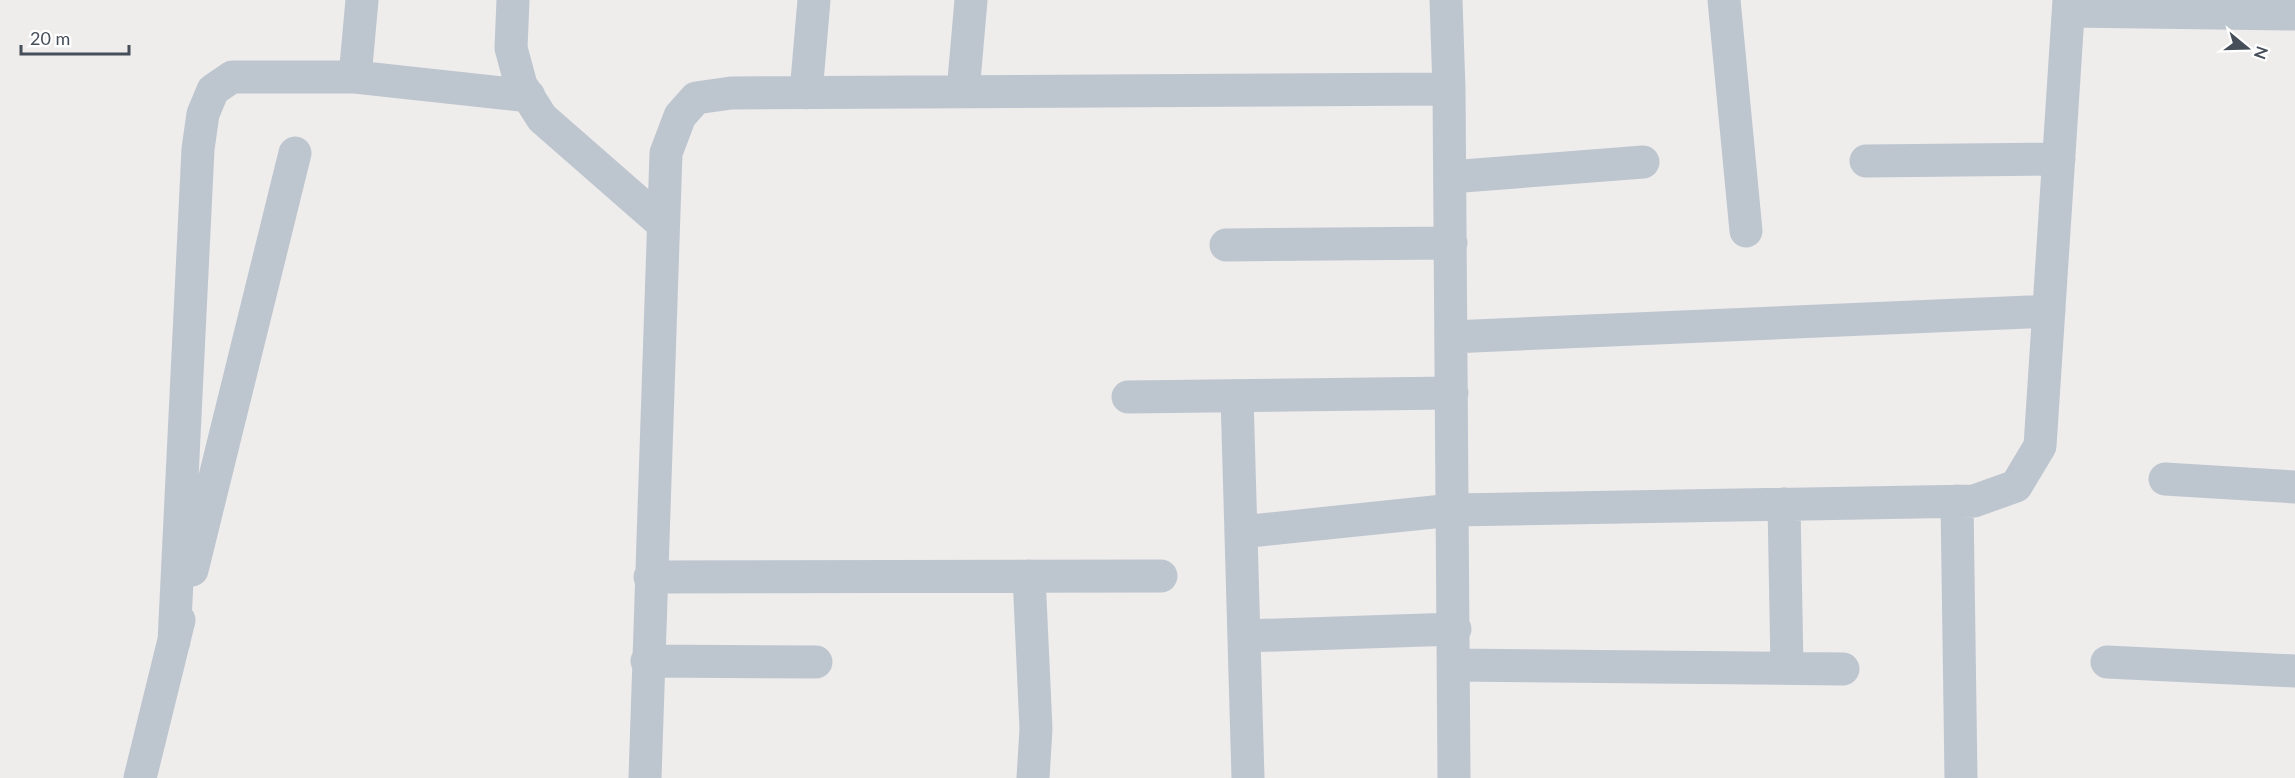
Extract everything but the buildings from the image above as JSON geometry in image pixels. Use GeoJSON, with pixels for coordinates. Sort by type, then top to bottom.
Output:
{"type":"FeatureCollection","features":[{"type":"Feature","properties":{"kind":"street"},"geometry":{"type":"LineString","coordinates":[[355,77],[363,0]]}},
{"type":"Feature","properties":{"kind":"street"},"geometry":{"type":"LineString","coordinates":[[513,0],[511,48],[521,85],[542,118],[662,223]]}},
{"type":"Feature","properties":{"kind":"street"},"geometry":{"type":"LineString","coordinates":[[806,93],[814,0]]}},
{"type":"Feature","properties":{"kind":"street"},"geometry":{"type":"LineString","coordinates":[[963,92],[970,0]]}},
{"type":"Feature","properties":{"kind":"street"},"geometry":{"type":"LineString","coordinates":[[1446,0],[1454,510],[1454,778]]}},
{"type":"Feature","properties":{"kind":"street"},"geometry":{"type":"LineString","coordinates":[[1724,0],[1746,231]]}},
{"type":"Feature","properties":{"kind":"street"},"geometry":{"type":"LineString","coordinates":[[1241,532],[1454,510],[1974,501],[2016,486],[2040,446],[2069,5],[2295,14]]}},
{"type":"Feature","properties":{"kind":"street"},"geometry":{"type":"LineString","coordinates":[[174,642],[198,149],[203,114],[213,90],[232,76],[355,77],[528,96]]}},
{"type":"Feature","properties":{"kind":"street"},"geometry":{"type":"LineString","coordinates":[[645,778],[647,661],[666,153],[680,116],[696,98],[731,93],[1449,89]]}},
{"type":"Feature","properties":{"kind":"street"},"geometry":{"type":"LineString","coordinates":[[140,778],[295,153]]}},
{"type":"Feature","properties":{"kind":"street"},"geometry":{"type":"LineString","coordinates":[[1866,161],[2059,159]]}},
{"type":"Feature","properties":{"kind":"street"},"geometry":{"type":"LineString","coordinates":[[1449,177],[1643,162]]}},
{"type":"Feature","properties":{"kind":"street"},"geometry":{"type":"LineString","coordinates":[[1226,245],[1450,243]]}},
{"type":"Feature","properties":{"kind":"street"},"geometry":{"type":"LineString","coordinates":[[1451,338],[2049,311]]}},
{"type":"Feature","properties":{"kind":"street"},"geometry":{"type":"LineString","coordinates":[[1128,397],[1452,393]]}},
{"type":"Feature","properties":{"kind":"street"},"geometry":{"type":"LineString","coordinates":[[1237,396],[1248,778]]}},
{"type":"Feature","properties":{"kind":"street"},"geometry":{"type":"LineString","coordinates":[[2165,479],[2295,487]]}},
{"type":"Feature","properties":{"kind":"street"},"geometry":{"type":"LineString","coordinates":[[1957,501],[1961,778]]}},
{"type":"Feature","properties":{"kind":"street"},"geometry":{"type":"LineString","coordinates":[[1784,504],[1787,668]]}},
{"type":"Feature","properties":{"kind":"street"},"geometry":{"type":"LineString","coordinates":[[1029,576],[1036,729],[1033,778]]}},
{"type":"Feature","properties":{"kind":"street"},"geometry":{"type":"LineString","coordinates":[[650,577],[1161,576]]}},
{"type":"Feature","properties":{"kind":"street"},"geometry":{"type":"LineString","coordinates":[[1244,636],[1455,629]]}},
{"type":"Feature","properties":{"kind":"street"},"geometry":{"type":"LineString","coordinates":[[647,661],[816,662]]}},
{"type":"Feature","properties":{"kind":"street"},"geometry":{"type":"LineString","coordinates":[[2107,662],[2295,670]]}},
{"type":"Feature","properties":{"kind":"street"},"geometry":{"type":"LineString","coordinates":[[1455,665],[1844,669]]}}]}
